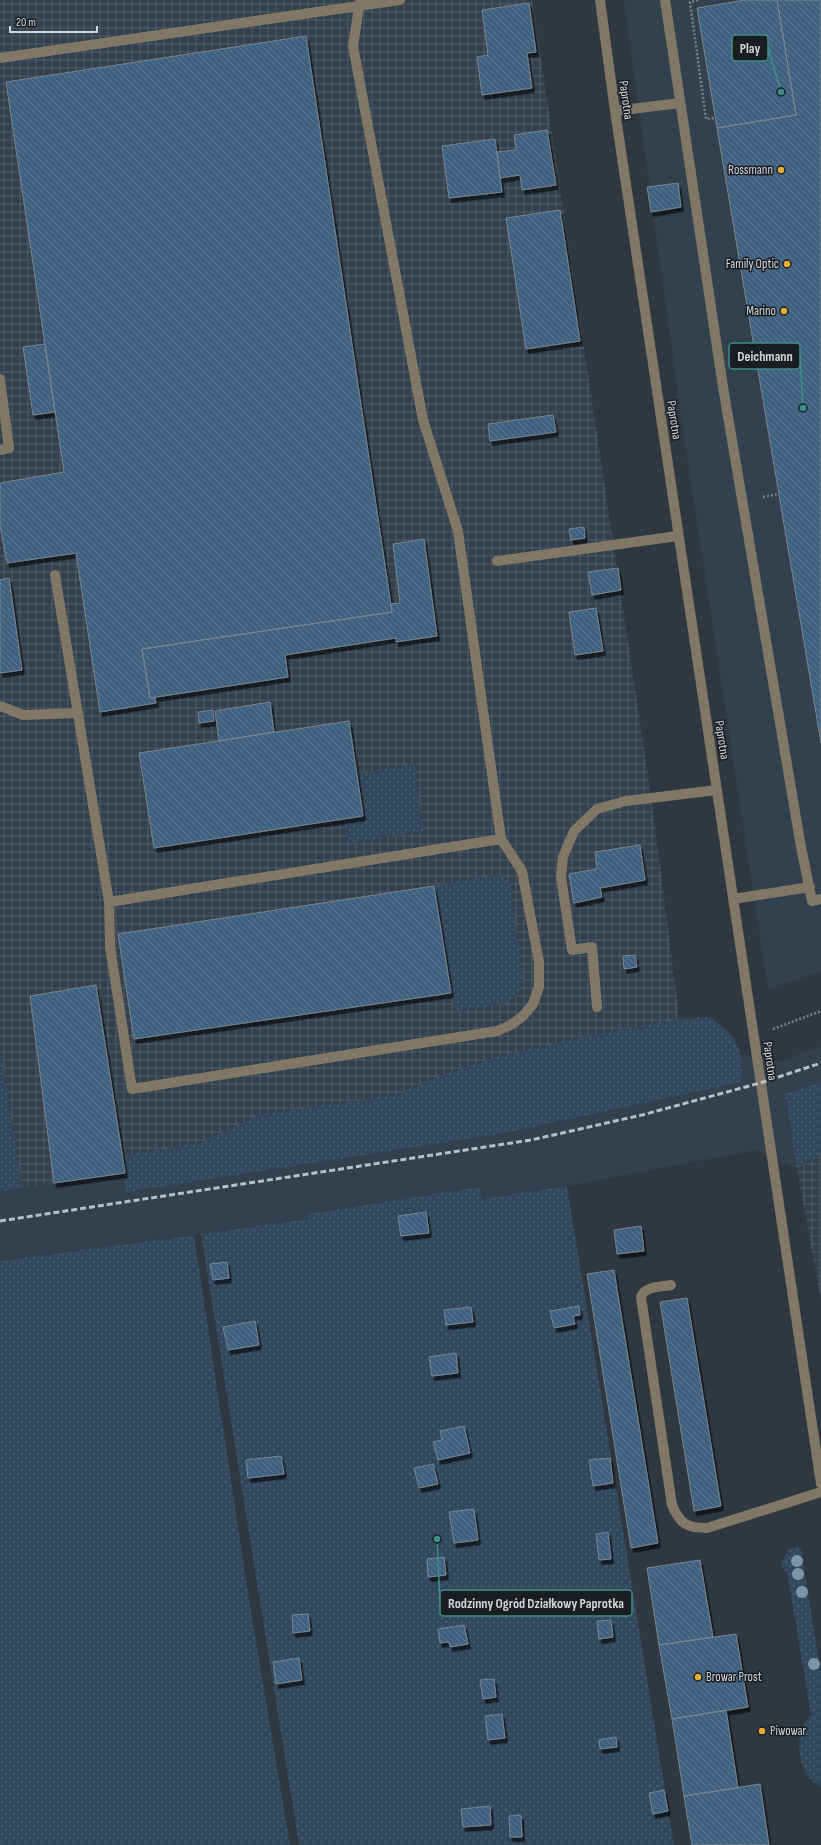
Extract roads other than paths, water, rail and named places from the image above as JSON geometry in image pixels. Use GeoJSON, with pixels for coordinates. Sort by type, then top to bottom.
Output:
{"type":"FeatureCollection","features":[{"type":"Feature","properties":{"kind":"street"},"geometry":{"type":"LineString","coordinates":[[0,58],[360,3],[400,0]]}},
{"type":"Feature","properties":{"kind":"street","name":"Paprotna"},"geometry":{"type":"LineString","coordinates":[[600,0],[678,536],[821,1484]]}},
{"type":"Feature","properties":{"kind":"street"},"geometry":{"type":"LineString","coordinates":[[665,0],[723,387],[800,839],[812,901],[821,899]]}},
{"type":"Feature","properties":{"kind":"street"},"geometry":{"type":"LineString","coordinates":[[55,575],[109,902],[110,947],[132,1089],[466,1037],[497,1031],[511,1025],[524,1016],[533,1004],[539,987],[539,962],[522,871],[501,839],[458,531],[423,420],[353,46],[360,3]]}},
{"type":"Feature","properties":{"kind":"street"},"geometry":{"type":"LineString","coordinates":[[615,111],[680,103]]}},
{"type":"Feature","properties":{"kind":"street"},"geometry":{"type":"LineString","coordinates":[[0,380],[9,448],[0,450]]}},
{"type":"Feature","properties":{"kind":"street"},"geometry":{"type":"LineString","coordinates":[[497,561],[678,536]]}},
{"type":"Feature","properties":{"kind":"street"},"geometry":{"type":"LineString","coordinates":[[0,706],[23,715],[78,713]]}},
{"type":"Feature","properties":{"kind":"street"},"geometry":{"type":"LineString","coordinates":[[598,1007],[592,947],[572,950],[561,877],[563,857],[574,831],[597,809],[626,801],[717,790]]}},
{"type":"Feature","properties":{"kind":"street"},"geometry":{"type":"LineString","coordinates":[[109,902],[501,839]]}},
{"type":"Feature","properties":{"kind":"street"},"geometry":{"type":"LineString","coordinates":[[733,899],[810,887]]}},
{"type":"Feature","properties":{"kind":"street"},"geometry":{"type":"LineString","coordinates":[[671,1285],[648,1289],[642,1293],[640,1298],[672,1505],[677,1517],[685,1525],[694,1528],[707,1528],[821,1492]]}},
{"type":"Feature","properties":{"kind":"railway"},"geometry":{"type":"LineString","coordinates":[[0,1221],[531,1140],[642,1115],[760,1083],[821,1063]]}},
{"type":"Feature","properties":{"kind":"place","name":"Play"},"geometry":{"type":"Point","coordinates":[781,92]}},
{"type":"Feature","properties":{"kind":"place","name":"Rossmann"},"geometry":{"type":"Point","coordinates":[781,170]}},
{"type":"Feature","properties":{"kind":"place","name":"Family Optic"},"geometry":{"type":"Point","coordinates":[787,264]}},
{"type":"Feature","properties":{"kind":"place","name":"Marino"},"geometry":{"type":"Point","coordinates":[784,311]}},
{"type":"Feature","properties":{"kind":"place","name":"Deichmann"},"geometry":{"type":"Point","coordinates":[803,408]}},
{"type":"Feature","properties":{"kind":"place","name":"Rodzinny Ogród Działkowy Paprotka"},"geometry":{"type":"Point","coordinates":[437,1539]}},
{"type":"Feature","properties":{"kind":"place","name":"Browar Prost"},"geometry":{"type":"Point","coordinates":[698,1677]}},
{"type":"Feature","properties":{"kind":"place","name":"Piwowar"},"geometry":{"type":"Point","coordinates":[762,1731]}}]}
